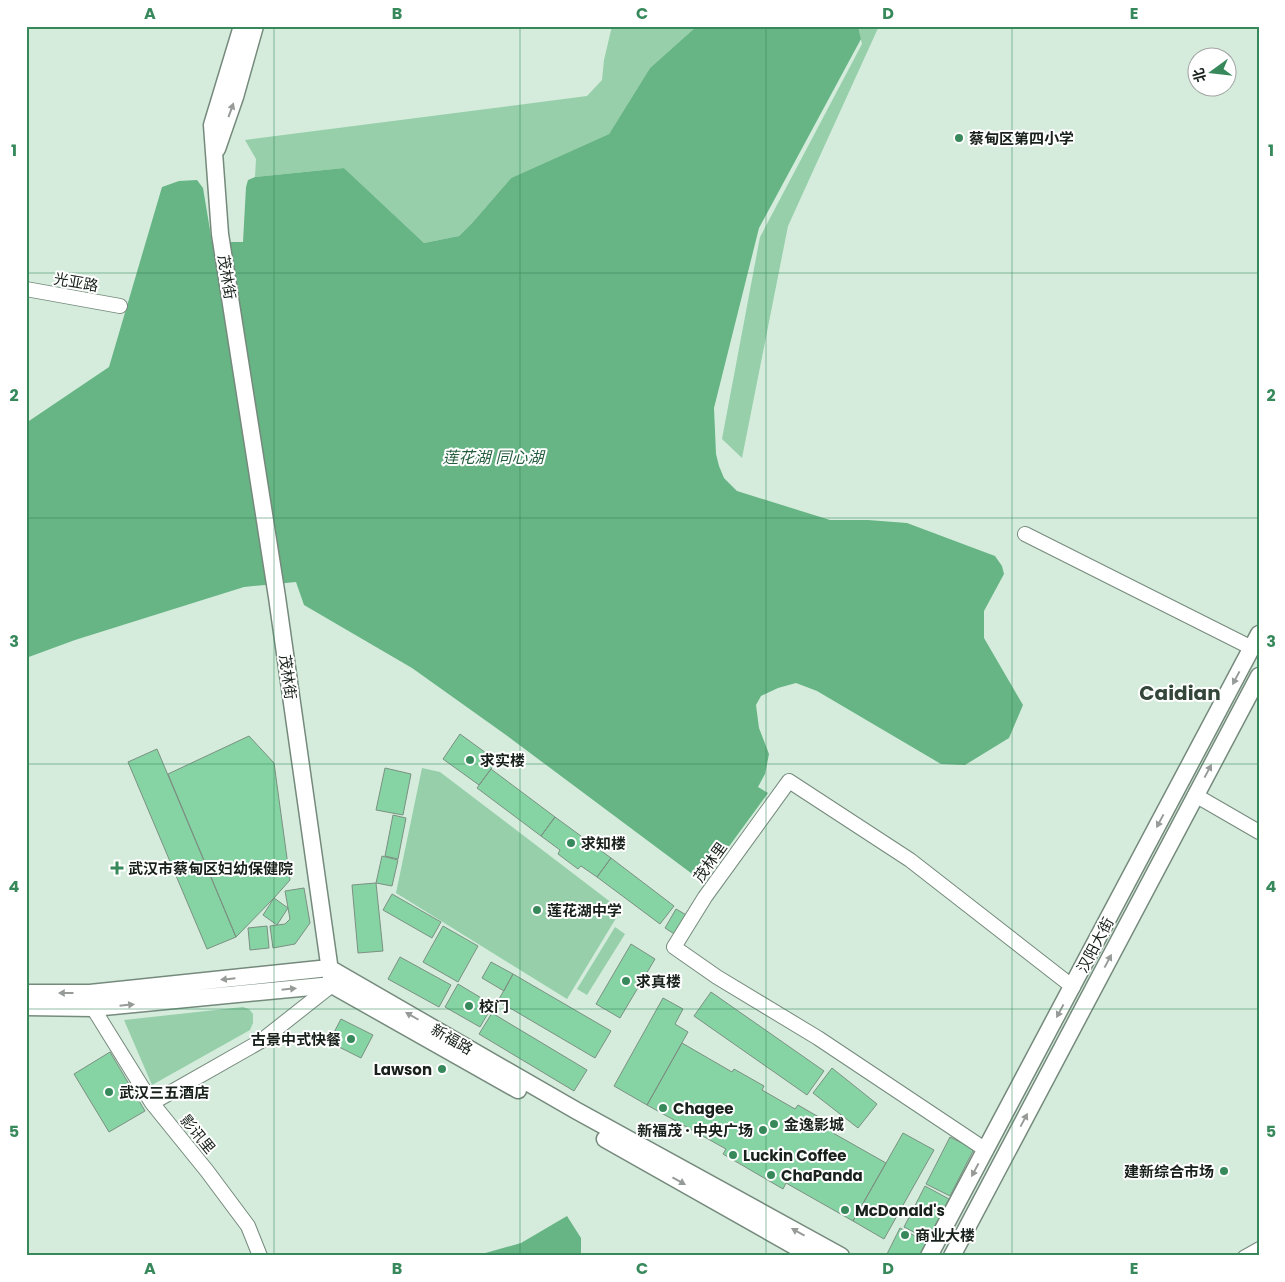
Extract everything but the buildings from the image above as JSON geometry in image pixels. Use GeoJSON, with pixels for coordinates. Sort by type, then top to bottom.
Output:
{"type":"FeatureCollection","features":[{"type":"Feature","properties":{"kind":"street","name":"茂林街"},"geometry":{"type":"LineString","coordinates":[[242,26],[212,125],[220,234],[277,597],[332,985]]}},
{"type":"Feature","properties":{"kind":"street","name":"茂林街"},"geometry":{"type":"LineString","coordinates":[[214,156],[235,98],[256,26]]}},
{"type":"Feature","properties":{"kind":"street","name":"光亚路"},"geometry":{"type":"LineString","coordinates":[[26,289],[120,306]]}},
{"type":"Feature","properties":{"kind":"street"},"geometry":{"type":"LineString","coordinates":[[1025,534],[1255,641]]}},
{"type":"Feature","properties":{"kind":"street","name":"汉阳大街"},"geometry":{"type":"LineString","coordinates":[[929,1256],[1255,641]]}},
{"type":"Feature","properties":{"kind":"street","name":"汉阳大街"},"geometry":{"type":"LineString","coordinates":[[952,1256],[1259,676]]}},
{"type":"Feature","properties":{"kind":"street","name":"茂林里"},"geometry":{"type":"LineString","coordinates":[[986,1150],[818,1038],[717,978],[674,947],[705,897],[789,781],[910,860],[1073,987]]}},
{"type":"Feature","properties":{"kind":"street"},"geometry":{"type":"LineString","coordinates":[[1195,795],[1259,832]]}},
{"type":"Feature","properties":{"kind":"street"},"geometry":{"type":"LineString","coordinates":[[26,993],[90,993],[329,968]]}},
{"type":"Feature","properties":{"kind":"street","name":"新福路"},"geometry":{"type":"LineString","coordinates":[[329,968],[577,1111],[841,1256]]}},
{"type":"Feature","properties":{"kind":"street"},"geometry":{"type":"LineString","coordinates":[[26,1007],[93,1008],[332,985]]}},
{"type":"Feature","properties":{"kind":"street"},"geometry":{"type":"LineString","coordinates":[[152,1103],[261,1040],[332,985]]}},
{"type":"Feature","properties":{"kind":"street","name":"新福路"},"geometry":{"type":"LineString","coordinates":[[332,985],[812,1256]]}},
{"type":"Feature","properties":{"kind":"street","name":"影讯里"},"geometry":{"type":"LineString","coordinates":[[93,1008],[152,1103],[207,1171],[248,1226],[260,1256]]}},
{"type":"Feature","properties":{"kind":"street"},"geometry":{"type":"LineString","coordinates":[[1243,1256],[1259,1247]]}},
{"type":"Feature","properties":{"kind":"shaded area"},"geometry":{"type":"Polygon","coordinates":[[[612,26],[697,26],[650,68],[609,134],[511,178],[459,236],[424,243],[344,168],[255,177],[256,159],[245,140],[587,96],[602,80],[604,60],[612,26]]]}},
{"type":"Feature","properties":{"kind":"shaded area"},"geometry":{"type":"Polygon","coordinates":[[[858,26],[879,26],[788,226],[742,458],[722,439],[760,237],[862,44],[858,26]]]}},
{"type":"Feature","properties":{"kind":"shaded area"},"geometry":{"type":"Polygon","coordinates":[[[422,768],[440,772],[621,910],[567,999],[396,893],[422,768]]]}},
{"type":"Feature","properties":{"kind":"shaded area"},"geometry":{"type":"Polygon","coordinates":[[[615,927],[625,934],[587,995],[577,989],[615,927]]]}},
{"type":"Feature","properties":{"kind":"shaded area"},"geometry":{"type":"Polygon","coordinates":[[[243,1007],[249,1009],[253,1014],[253,1023],[250,1030],[152,1085],[124,1020],[243,1007]]]}},
{"type":"Feature","properties":{"kind":"water","name":"莲花湖 同心湖"},"geometry":{"type":"Polygon","coordinates":[[[697,26],[858,26],[861,39],[759,228],[714,408],[716,454],[724,478],[737,491],[830,520],[907,523],[995,556],[1002,566],[1004,574],[984,611],[984,638],[1023,705],[1009,738],[965,765],[941,764],[817,691],[796,683],[778,688],[761,696],[756,705],[759,728],[769,754],[765,774],[758,787],[768,793],[703,882],[506,735],[412,668],[304,605],[296,582],[244,587],[75,640],[26,658],[26,423],[109,367],[162,187],[179,181],[197,180],[203,188],[212,242],[243,242],[248,180],[255,177],[344,168],[424,243],[459,236],[511,178],[609,134],[650,68],[697,26]]]}},
{"type":"Feature","properties":{"kind":"water"},"geometry":{"type":"Polygon","coordinates":[[[567,1216],[581,1238],[581,1256],[475,1256],[521,1243],[567,1216]]]}},
{"type":"Feature","properties":{"kind":"place","name":"蔡甸区第四小学"},"geometry":{"type":"Point","coordinates":[959,138]}},
{"type":"Feature","properties":{"kind":"place","name":"求实楼"},"geometry":{"type":"Point","coordinates":[470,760]}},
{"type":"Feature","properties":{"kind":"place","name":"求知楼"},"geometry":{"type":"Point","coordinates":[571,843]}},
{"type":"Feature","properties":{"kind":"place","name":"武汉市蔡甸区妇幼保健院"},"geometry":{"type":"Point","coordinates":[117,868]}},
{"type":"Feature","properties":{"kind":"place","name":"莲花湖中学"},"geometry":{"type":"Point","coordinates":[537,910]}},
{"type":"Feature","properties":{"kind":"place","name":"求真楼"},"geometry":{"type":"Point","coordinates":[626,981]}},
{"type":"Feature","properties":{"kind":"place","name":"校门"},"geometry":{"type":"Point","coordinates":[469,1006]}},
{"type":"Feature","properties":{"kind":"place","name":"古景中式快餐"},"geometry":{"type":"Point","coordinates":[351,1039]}},
{"type":"Feature","properties":{"kind":"place","name":"Lawson"},"geometry":{"type":"Point","coordinates":[442,1069]}},
{"type":"Feature","properties":{"kind":"place","name":"武汉三五酒店"},"geometry":{"type":"Point","coordinates":[109,1092]}},
{"type":"Feature","properties":{"kind":"place","name":"Chagee"},"geometry":{"type":"Point","coordinates":[663,1108]}},
{"type":"Feature","properties":{"kind":"place","name":"金逸影城"},"geometry":{"type":"Point","coordinates":[774,1124]}},
{"type":"Feature","properties":{"kind":"place","name":"新福茂 · 中央广场"},"geometry":{"type":"Point","coordinates":[763,1130]}},
{"type":"Feature","properties":{"kind":"place","name":"Luckin Coffee"},"geometry":{"type":"Point","coordinates":[733,1155]}},
{"type":"Feature","properties":{"kind":"place","name":"建新综合市场"},"geometry":{"type":"Point","coordinates":[1224,1171]}},
{"type":"Feature","properties":{"kind":"place","name":"ChaPanda"},"geometry":{"type":"Point","coordinates":[771,1175]}},
{"type":"Feature","properties":{"kind":"place","name":"McDonald's"},"geometry":{"type":"Point","coordinates":[845,1210]}},
{"type":"Feature","properties":{"kind":"place","name":"商业大楼"},"geometry":{"type":"Point","coordinates":[905,1235]}},
{"type":"Feature","properties":{"kind":"district","name":"Caidian"},"geometry":{"type":"Point","coordinates":[1180,693]}}]}
